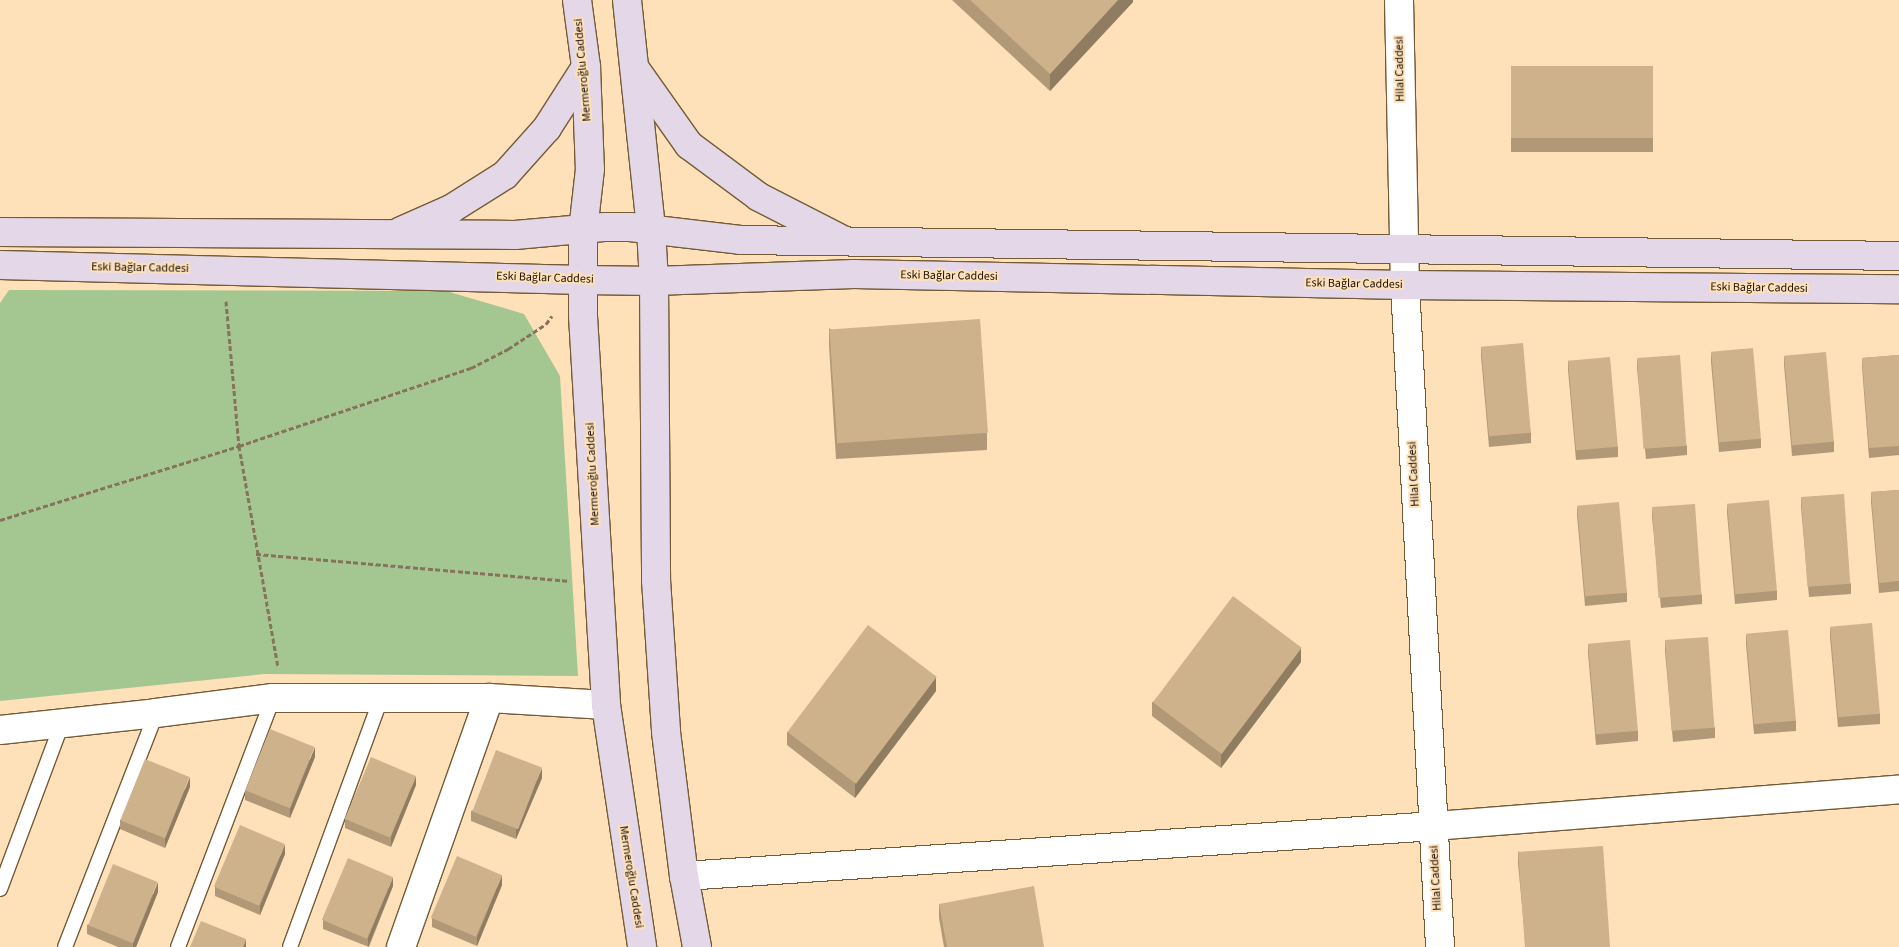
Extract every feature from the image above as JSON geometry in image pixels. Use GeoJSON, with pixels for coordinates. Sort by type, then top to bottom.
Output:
{"type":"FeatureCollection","features":[{"type":"Feature","properties":{"kind":"street","name":"Mermeroğlu Caddesi"},"geometry":{"type":"LineString","coordinates":[[577,0],[586,67],[590,169],[583,230],[583,280],[606,705],[642,947]]}},
{"type":"Feature","properties":{"kind":"street"},"geometry":{"type":"LineString","coordinates":[[627,0],[651,230],[654,281],[656,580],[666,732],[684,876],[697,947]]}},
{"type":"Feature","properties":{"kind":"street","name":"Hilal Caddesi"},"geometry":{"type":"LineString","coordinates":[[1399,0],[1405,285],[1440,947]]}},
{"type":"Feature","properties":{"kind":"street"},"geometry":{"type":"LineString","coordinates":[[392,234],[451,209],[505,175],[547,128],[586,67]]}},
{"type":"Feature","properties":{"kind":"street"},"geometry":{"type":"LineString","coordinates":[[634,67],[689,145],[759,198],[845,241]]}},
{"type":"Feature","properties":{"kind":"street"},"geometry":{"type":"LineString","coordinates":[[0,232],[515,236],[630,227],[740,240],[1899,256]]}},
{"type":"Feature","properties":{"kind":"street","name":"Eski Bağlar Caddesi"},"geometry":{"type":"LineString","coordinates":[[0,265],[654,281],[854,274],[1405,285],[1899,289]]}},
{"type":"Feature","properties":{"kind":"street"},"geometry":{"type":"LineString","coordinates":[[0,730],[278,698],[489,698],[606,705]]}},
{"type":"Feature","properties":{"kind":"street"},"geometry":{"type":"LineString","coordinates":[[401,947],[489,698]]}},
{"type":"Feature","properties":{"kind":"street"},"geometry":{"type":"LineString","coordinates":[[684,876],[1434,826],[1899,789]]}},
{"type":"Feature","properties":{"kind":"lane"},"geometry":{"type":"LineString","coordinates":[[178,947],[278,698]]}},
{"type":"Feature","properties":{"kind":"lane"},"geometry":{"type":"LineString","coordinates":[[290,947],[381,698]]}},
{"type":"Feature","properties":{"kind":"lane"},"geometry":{"type":"LineString","coordinates":[[64,947],[156,713]]}},
{"type":"Feature","properties":{"kind":"lane"},"geometry":{"type":"LineString","coordinates":[[0,889],[62,723]]}},
{"type":"Feature","properties":{"kind":"path"},"geometry":{"type":"LineString","coordinates":[[223,270],[239,446],[278,698]]}},
{"type":"Feature","properties":{"kind":"path"},"geometry":{"type":"LineString","coordinates":[[0,520],[239,446],[471,368],[508,349],[546,324],[583,280]]}},
{"type":"Feature","properties":{"kind":"path"},"geometry":{"type":"LineString","coordinates":[[256,554],[599,584]]}},
{"type":"Feature","properties":{"kind":"green space"},"geometry":{"type":"Polygon","coordinates":[[[9,290],[446,291],[524,314],[560,376],[578,676],[265,674],[0,701],[0,303],[9,290]]]}},
{"type":"Feature","properties":{"kind":"building"},"geometry":{"type":"Polygon","coordinates":[[[970,0],[1118,0],[1050,74],[970,0]]]}},
{"type":"Feature","properties":{"kind":"building"},"geometry":{"type":"Polygon","coordinates":[[[1511,66],[1653,66],[1653,138],[1511,138],[1511,66]]]}},
{"type":"Feature","properties":{"kind":"building"},"geometry":{"type":"Polygon","coordinates":[[[980,319],[988,433],[837,443],[829,330],[980,319]]]}},
{"type":"Feature","properties":{"kind":"building"},"geometry":{"type":"Polygon","coordinates":[[[1523,343],[1531,433],[1489,436],[1481,347],[1523,343]]]}},
{"type":"Feature","properties":{"kind":"building"},"geometry":{"type":"Polygon","coordinates":[[[1753,348],[1761,439],[1719,442],[1711,352],[1753,348]]]}},
{"type":"Feature","properties":{"kind":"building"},"geometry":{"type":"Polygon","coordinates":[[[1826,352],[1834,442],[1792,445],[1784,356],[1826,352]]]}},
{"type":"Feature","properties":{"kind":"building"},"geometry":{"type":"Polygon","coordinates":[[[1680,355],[1686,446],[1643,449],[1637,358],[1680,355]]]}},
{"type":"Feature","properties":{"kind":"building"},"geometry":{"type":"Polygon","coordinates":[[[1899,355],[1899,446],[1869,448],[1862,358],[1899,355]]]}},
{"type":"Feature","properties":{"kind":"building"},"geometry":{"type":"Polygon","coordinates":[[[1610,357],[1618,447],[1576,450],[1568,361],[1610,357]]]}},
{"type":"Feature","properties":{"kind":"building"},"geometry":{"type":"Polygon","coordinates":[[[1899,490],[1899,581],[1879,583],[1871,492],[1899,490]]]}},
{"type":"Feature","properties":{"kind":"building"},"geometry":{"type":"Polygon","coordinates":[[[1844,494],[1850,584],[1807,587],[1801,497],[1844,494]]]}},
{"type":"Feature","properties":{"kind":"building"},"geometry":{"type":"Polygon","coordinates":[[[1769,500],[1777,591],[1735,594],[1727,504],[1769,500]]]}},
{"type":"Feature","properties":{"kind":"building"},"geometry":{"type":"Polygon","coordinates":[[[1619,502],[1627,593],[1585,596],[1577,506],[1619,502]]]}},
{"type":"Feature","properties":{"kind":"building"},"geometry":{"type":"Polygon","coordinates":[[[1695,504],[1701,595],[1658,598],[1652,507],[1695,504]]]}},
{"type":"Feature","properties":{"kind":"building"},"geometry":{"type":"Polygon","coordinates":[[[1233,596],[1302,648],[1222,754],[1153,702],[1233,596]]]}},
{"type":"Feature","properties":{"kind":"building"},"geometry":{"type":"Polygon","coordinates":[[[1872,623],[1880,714],[1838,717],[1830,627],[1872,623]]]}},
{"type":"Feature","properties":{"kind":"building"},"geometry":{"type":"Polygon","coordinates":[[[868,625],[937,677],[856,784],[787,732],[868,625]]]}},
{"type":"Feature","properties":{"kind":"building"},"geometry":{"type":"Polygon","coordinates":[[[1788,630],[1796,721],[1754,724],[1746,634],[1788,630]]]}},
{"type":"Feature","properties":{"kind":"building"},"geometry":{"type":"Polygon","coordinates":[[[1708,637],[1714,728],[1671,731],[1665,640],[1708,637]]]}},
{"type":"Feature","properties":{"kind":"building"},"geometry":{"type":"Polygon","coordinates":[[[1630,640],[1638,731],[1596,734],[1588,644],[1630,640]]]}},
{"type":"Feature","properties":{"kind":"building"},"geometry":{"type":"Polygon","coordinates":[[[270,729],[315,747],[290,808],[245,790],[270,729]]]}},
{"type":"Feature","properties":{"kind":"building"},"geometry":{"type":"Polygon","coordinates":[[[496,750],[542,768],[518,829],[472,812],[496,750]]]}},
{"type":"Feature","properties":{"kind":"building"},"geometry":{"type":"Polygon","coordinates":[[[371,757],[416,776],[390,838],[345,819],[371,757]]]}},
{"type":"Feature","properties":{"kind":"building"},"geometry":{"type":"Polygon","coordinates":[[[145,759],[190,777],[165,838],[120,820],[145,759]]]}},
{"type":"Feature","properties":{"kind":"building"},"geometry":{"type":"Polygon","coordinates":[[[240,825],[285,844],[259,906],[214,887],[240,825]]]}},
{"type":"Feature","properties":{"kind":"building"},"geometry":{"type":"Polygon","coordinates":[[[1603,846],[1610,947],[1525,947],[1518,852],[1603,846]]]}},
{"type":"Feature","properties":{"kind":"building"},"geometry":{"type":"Polygon","coordinates":[[[457,856],[502,875],[476,937],[431,918],[457,856]]]}},
{"type":"Feature","properties":{"kind":"building"},"geometry":{"type":"Polygon","coordinates":[[[348,858],[393,877],[367,939],[322,920],[348,858]]]}},
{"type":"Feature","properties":{"kind":"building"},"geometry":{"type":"Polygon","coordinates":[[[113,864],[158,882],[133,943],[88,925],[113,864]]]}},
{"type":"Feature","properties":{"kind":"building"},"geometry":{"type":"Polygon","coordinates":[[[1034,886],[1044,947],[947,947],[939,904],[1034,886]]]}},
{"type":"Feature","properties":{"kind":"building"},"geometry":{"type":"Polygon","coordinates":[[[201,921],[246,939],[243,947],[190,947],[201,921]]]}}]}
